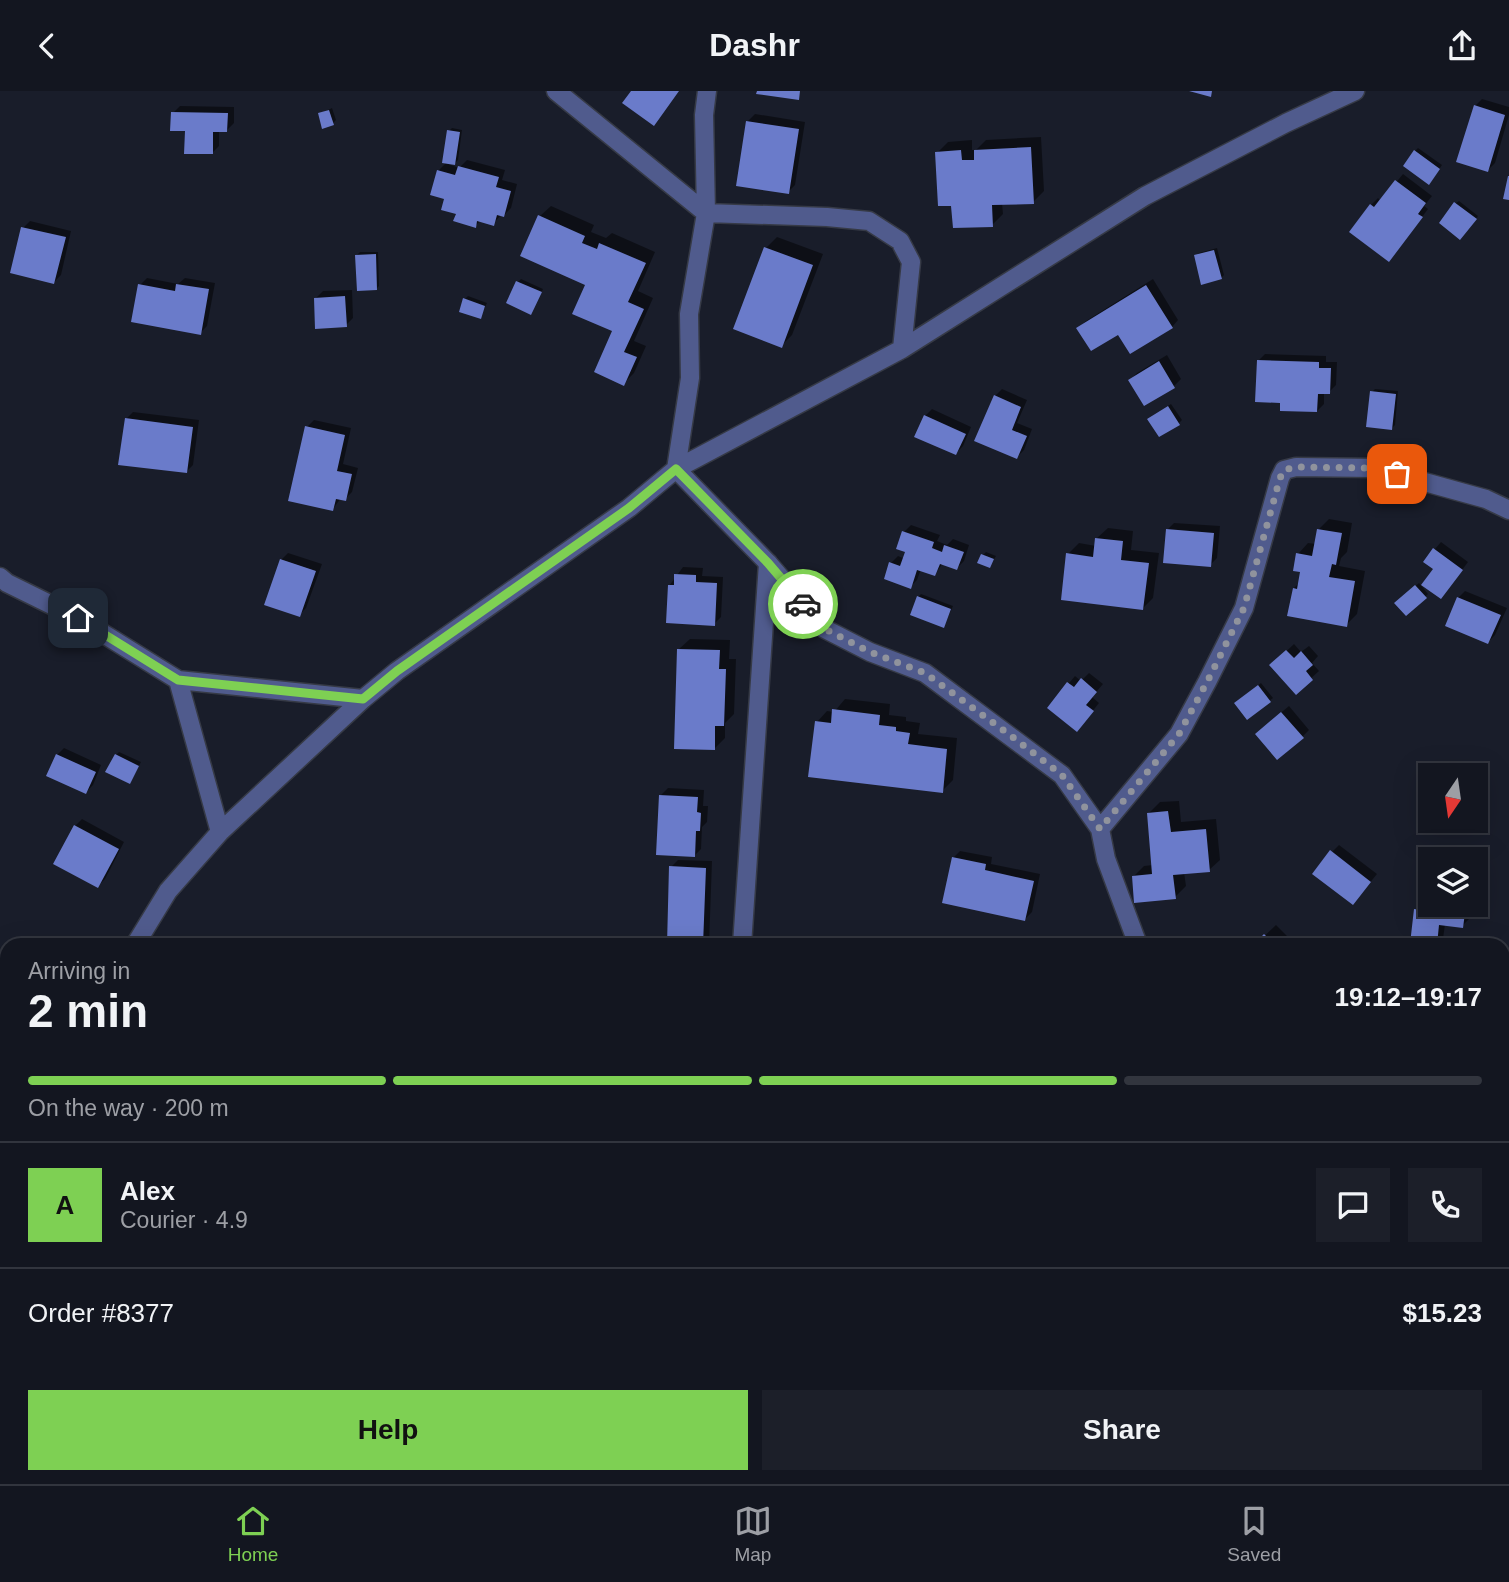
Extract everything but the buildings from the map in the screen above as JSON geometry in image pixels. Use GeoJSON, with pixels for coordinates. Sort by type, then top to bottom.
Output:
{"type":"FeatureCollection","features":[{"type":"Feature","properties":{"kind":"street"},"geometry":{"type":"LineString","coordinates":[[556,91],[706,213],[869,221],[900,241],[911,262],[902,349]]}},
{"type":"Feature","properties":{"kind":"street"},"geometry":{"type":"LineString","coordinates":[[676,469],[690,378],[689,314],[706,213],[704,115],[707,91]]}},
{"type":"Feature","properties":{"kind":"street"},"geometry":{"type":"LineString","coordinates":[[139,938],[168,891],[220,832],[363,699],[397,671],[629,508],[676,469],[902,349],[1145,196],[1286,123],[1355,91]]}},
{"type":"Feature","properties":{"kind":"street"},"geometry":{"type":"LineString","coordinates":[[1100,829],[1179,734],[1207,682],[1244,608],[1284,470],[1296,467],[1374,468],[1486,499],[1509,510]]}},
{"type":"Feature","properties":{"kind":"street"},"geometry":{"type":"LineString","coordinates":[[676,469],[768,563],[825,629],[870,652],[925,673],[1062,775],[1100,829],[1106,859],[1135,938]]}},
{"type":"Feature","properties":{"kind":"street"},"geometry":{"type":"LineString","coordinates":[[742,938],[768,563]]}},
{"type":"Feature","properties":{"kind":"street"},"geometry":{"type":"LineString","coordinates":[[0,577],[78,618],[178,680],[363,699]]}},
{"type":"Feature","properties":{"kind":"street"},"geometry":{"type":"LineString","coordinates":[[178,680],[220,832]]}},
{"type":"Feature","properties":{"kind":"way so far"},"geometry":{"type":"LineString","coordinates":[[803,604],[825,629],[870,652],[925,673],[1010,735],[1062,775],[1100,829],[1179,734],[1207,682],[1244,608],[1284,470],[1296,467],[1374,468],[1397,474]]}},
{"type":"Feature","properties":{"kind":"route"},"geometry":{"type":"LineString","coordinates":[[78,618],[178,680],[363,699],[397,671],[629,508],[676,469],[768,563],[803,604]]}}]}
